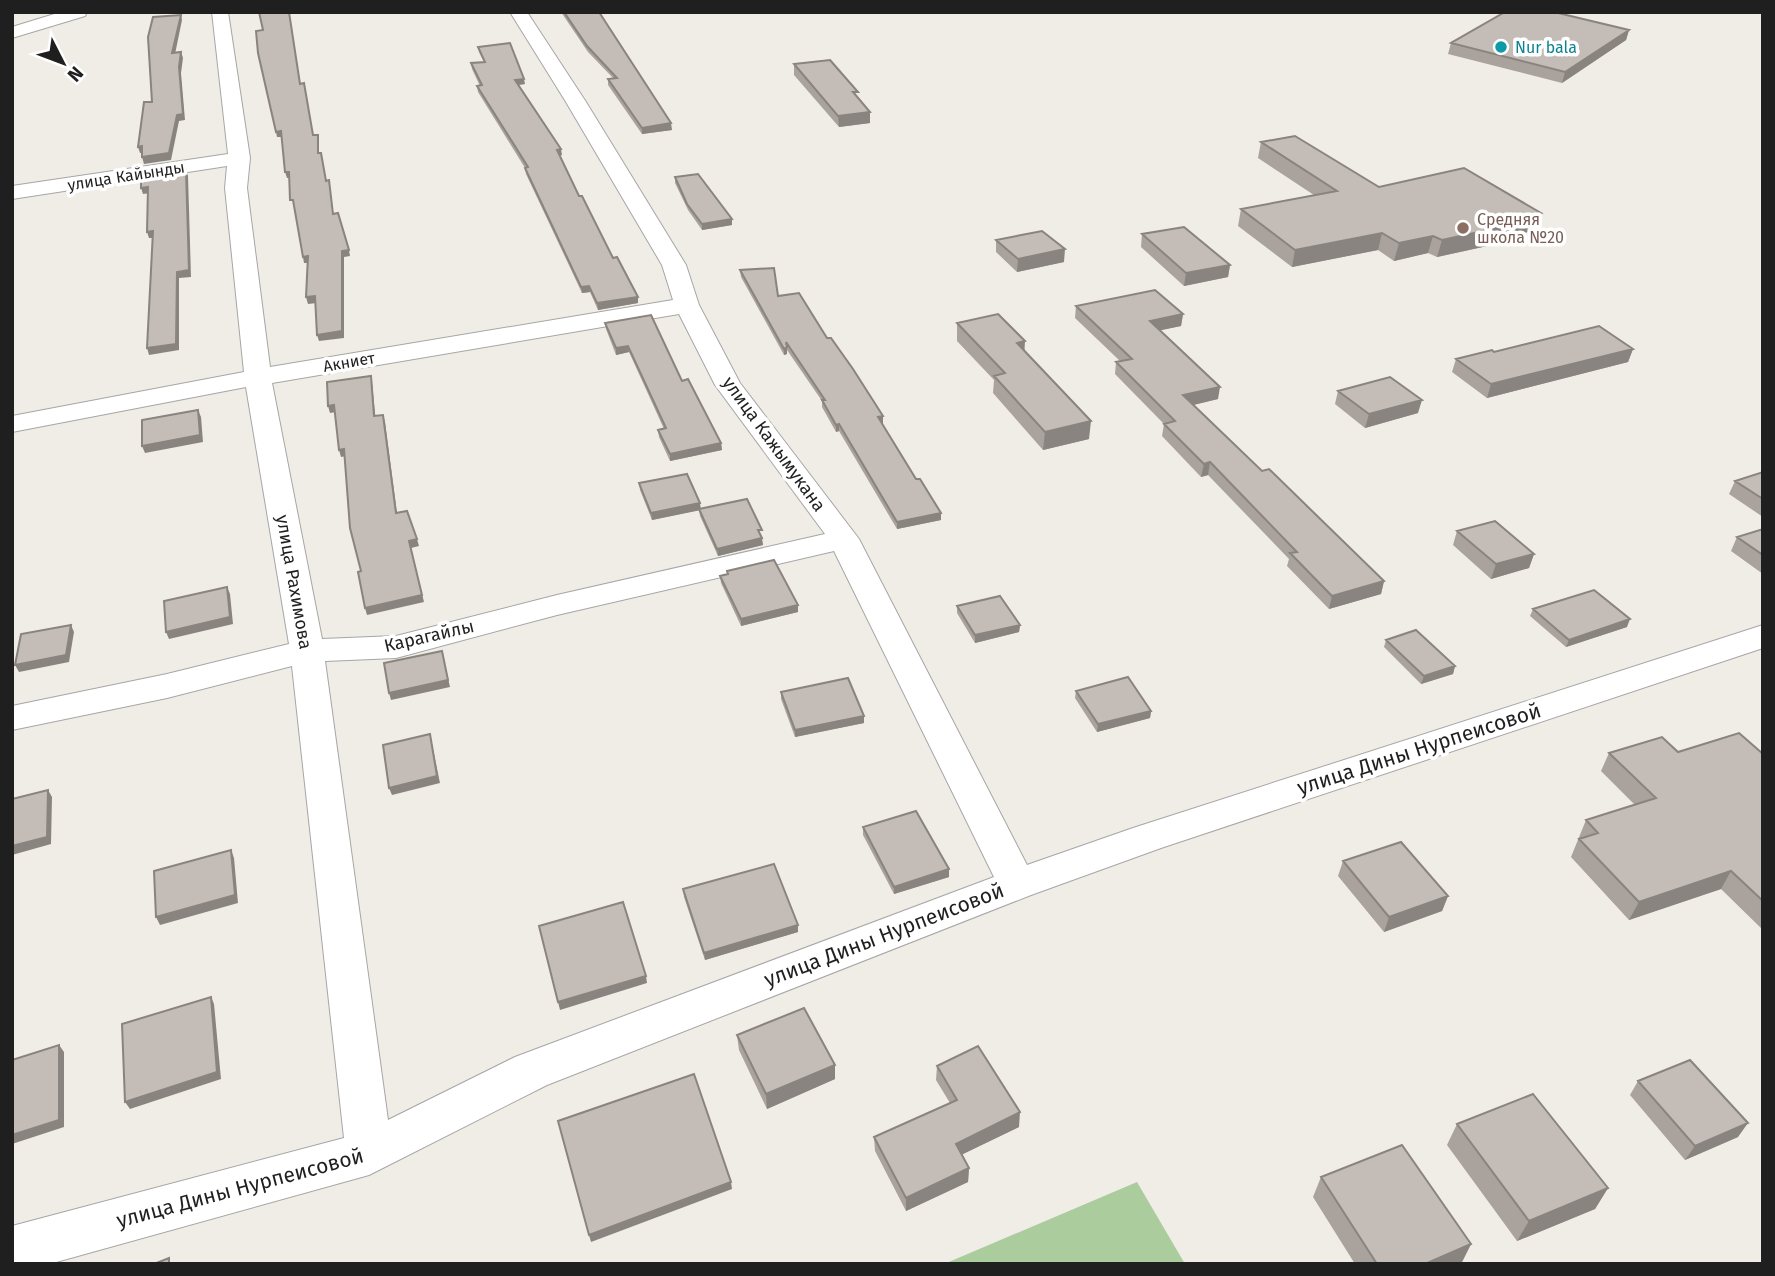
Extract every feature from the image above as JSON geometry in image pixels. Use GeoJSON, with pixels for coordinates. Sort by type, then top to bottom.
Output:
{"type":"FeatureCollection","features":[{"type":"Feature","properties":{"kind":"street"},"geometry":{"type":"LineString","coordinates":[[12,33],[79,12]]}},
{"type":"Feature","properties":{"kind":"street","name":"улица Рахимова"},"geometry":{"type":"LineString","coordinates":[[220,12],[240,158],[236,187],[258,377],[307,651],[369,1153]]}},
{"type":"Feature","properties":{"kind":"street","name":"улица Кажымукана"},"geometry":{"type":"LineString","coordinates":[[518,12],[576,102],[674,265],[687,305],[728,385],[844,539],[1017,884]]}},
{"type":"Feature","properties":{"kind":"street","name":"улица Кайынды"},"geometry":{"type":"LineString","coordinates":[[12,193],[240,158]]}},
{"type":"Feature","properties":{"kind":"street","name":"Акниет"},"geometry":{"type":"LineString","coordinates":[[12,424],[258,377],[687,305]]}},
{"type":"Feature","properties":{"kind":"street","name":"Карагайлы"},"geometry":{"type":"LineString","coordinates":[[12,718],[167,685],[307,651],[396,648],[556,605],[844,539]]}},
{"type":"Feature","properties":{"kind":"street","name":"улица Дины Нурпеисовой"},"geometry":{"type":"LineString","coordinates":[[12,1250],[369,1153],[531,1071],[1017,884],[1147,838],[1763,636]]}},
{"type":"Feature","properties":{"kind":"green space"},"geometry":{"type":"Polygon","coordinates":[[[1137,1182],[1185,1264],[944,1264],[1137,1182]]]}},
{"type":"Feature","properties":{"kind":"building"},"geometry":{"type":"Polygon","coordinates":[[[259,12],[289,12],[300,84],[304,83],[313,135],[318,135],[318,153],[321,153],[326,181],[329,180],[333,214],[338,213],[349,250],[342,251],[342,331],[317,335],[315,296],[306,297],[308,256],[303,257],[293,200],[290,200],[289,172],[285,172],[281,131],[276,132],[258,53],[256,31],[263,30],[259,12]]]}},
{"type":"Feature","properties":{"kind":"building"},"geometry":{"type":"Polygon","coordinates":[[[564,12],[599,12],[671,123],[642,128],[608,79],[617,78],[587,46],[564,12]]]}},
{"type":"Feature","properties":{"kind":"building","name":"Nur bala"},"geometry":{"type":"Polygon","coordinates":[[[1505,12],[1554,12],[1629,30],[1565,72],[1451,43],[1505,12]]]}},
{"type":"Feature","properties":{"kind":"building"},"geometry":{"type":"Polygon","coordinates":[[[181,15],[172,53],[181,52],[179,67],[183,114],[177,115],[169,153],[142,157],[142,146],[138,147],[144,102],[152,102],[148,37],[153,17],[181,15]]]}},
{"type":"Feature","properties":{"kind":"building"},"geometry":{"type":"Polygon","coordinates":[[[510,43],[524,79],[515,80],[561,149],[557,150],[579,196],[582,196],[613,258],[617,257],[638,297],[597,303],[589,286],[581,287],[525,168],[528,167],[477,86],[482,85],[471,63],[485,62],[478,47],[510,43]]]}},
{"type":"Feature","properties":{"kind":"building"},"geometry":{"type":"Polygon","coordinates":[[[830,60],[858,92],[853,92],[870,112],[838,116],[794,64],[830,60]]]}},
{"type":"Feature","properties":{"kind":"building"},"geometry":{"type":"Polygon","coordinates":[[[1295,136],[1379,187],[1464,168],[1541,213],[1510,220],[1516,224],[1442,240],[1433,236],[1399,243],[1382,233],[1295,250],[1241,209],[1337,191],[1261,142],[1295,136]]]}},
{"type":"Feature","properties":{"kind":"building"},"geometry":{"type":"Polygon","coordinates":[[[186,170],[189,270],[177,272],[176,344],[147,348],[153,231],[147,232],[148,187],[141,188],[141,176],[186,170]]]}},
{"type":"Feature","properties":{"kind":"building"},"geometry":{"type":"Polygon","coordinates":[[[698,174],[732,219],[702,224],[687,204],[675,177],[698,174]]]}},
{"type":"Feature","properties":{"kind":"building"},"geometry":{"type":"Polygon","coordinates":[[[1184,227],[1230,265],[1186,273],[1142,234],[1184,227]]]}},
{"type":"Feature","properties":{"kind":"building"},"geometry":{"type":"Polygon","coordinates":[[[1042,231],[1065,249],[1018,259],[996,240],[1042,231]]]}},
{"type":"Feature","properties":{"kind":"building"},"geometry":{"type":"Polygon","coordinates":[[[774,268],[778,296],[799,293],[827,338],[831,338],[853,369],[883,416],[878,417],[916,479],[920,479],[941,513],[897,522],[839,424],[836,425],[822,400],[825,400],[786,342],[787,347],[784,349],[740,270],[774,268]]]}},
{"type":"Feature","properties":{"kind":"building"},"geometry":{"type":"Polygon","coordinates":[[[1155,290],[1183,314],[1150,321],[1220,387],[1183,395],[1262,471],[1269,469],[1384,581],[1332,596],[1290,553],[1297,552],[1210,462],[1204,464],[1164,424],[1175,421],[1116,362],[1132,359],[1076,306],[1155,290]]]}},
{"type":"Feature","properties":{"kind":"building"},"geometry":{"type":"Polygon","coordinates":[[[998,314],[1025,341],[1017,343],[1091,421],[1045,432],[994,376],[1005,373],[957,323],[998,314]]]}},
{"type":"Feature","properties":{"kind":"building"},"geometry":{"type":"Polygon","coordinates":[[[651,315],[682,381],[688,379],[721,443],[670,454],[658,430],[666,428],[628,346],[616,348],[605,323],[651,315]]]}},
{"type":"Feature","properties":{"kind":"building"},"geometry":{"type":"Polygon","coordinates":[[[1599,326],[1633,349],[1491,384],[1456,359],[1492,350],[1494,352],[1599,326]]]}},
{"type":"Feature","properties":{"kind":"building"},"geometry":{"type":"Polygon","coordinates":[[[371,376],[374,416],[383,415],[396,513],[407,511],[417,539],[409,541],[422,595],[365,608],[358,572],[361,571],[350,528],[344,449],[339,450],[334,405],[328,406],[327,382],[371,376]]]}},
{"type":"Feature","properties":{"kind":"building"},"geometry":{"type":"Polygon","coordinates":[[[1390,377],[1422,400],[1369,414],[1338,391],[1390,377]]]}},
{"type":"Feature","properties":{"kind":"building"},"geometry":{"type":"Polygon","coordinates":[[[198,410],[200,435],[142,446],[142,420],[198,410]]]}},
{"type":"Feature","properties":{"kind":"building"},"geometry":{"type":"Polygon","coordinates":[[[1763,472],[1763,499],[1735,481],[1763,472]]]}},
{"type":"Feature","properties":{"kind":"building"},"geometry":{"type":"Polygon","coordinates":[[[687,474],[700,503],[651,513],[639,483],[687,474]]]}},
{"type":"Feature","properties":{"kind":"building"},"geometry":{"type":"Polygon","coordinates":[[[747,499],[762,530],[758,530],[762,538],[717,549],[699,509],[747,499]]]}},
{"type":"Feature","properties":{"kind":"building"},"geometry":{"type":"Polygon","coordinates":[[[1495,521],[1534,554],[1496,564],[1457,531],[1495,521]]]}},
{"type":"Feature","properties":{"kind":"building"},"geometry":{"type":"Polygon","coordinates":[[[1763,529],[1763,555],[1737,537],[1763,529]]]}},
{"type":"Feature","properties":{"kind":"building"},"geometry":{"type":"Polygon","coordinates":[[[774,560],[798,605],[741,619],[720,576],[728,574],[727,571],[774,560]]]}},
{"type":"Feature","properties":{"kind":"building"},"geometry":{"type":"Polygon","coordinates":[[[227,587],[230,617],[166,632],[164,601],[227,587]]]}},
{"type":"Feature","properties":{"kind":"building"},"geometry":{"type":"Polygon","coordinates":[[[1594,590],[1630,619],[1569,640],[1533,609],[1594,590]]]}},
{"type":"Feature","properties":{"kind":"building"},"geometry":{"type":"Polygon","coordinates":[[[1000,596],[1020,625],[975,635],[957,606],[1000,596]]]}},
{"type":"Feature","properties":{"kind":"building"},"geometry":{"type":"Polygon","coordinates":[[[71,625],[66,655],[15,665],[21,634],[71,625]]]}},
{"type":"Feature","properties":{"kind":"building"},"geometry":{"type":"Polygon","coordinates":[[[1416,630],[1455,666],[1424,676],[1386,640],[1416,630]]]}},
{"type":"Feature","properties":{"kind":"building"},"geometry":{"type":"Polygon","coordinates":[[[442,651],[448,680],[389,693],[384,663],[442,651]]]}},
{"type":"Feature","properties":{"kind":"building"},"geometry":{"type":"Polygon","coordinates":[[[1128,677],[1151,711],[1098,724],[1076,691],[1128,677]]]}},
{"type":"Feature","properties":{"kind":"building"},"geometry":{"type":"Polygon","coordinates":[[[848,678],[864,716],[795,730],[781,692],[848,678]]]}},
{"type":"Feature","properties":{"kind":"building"},"geometry":{"type":"Polygon","coordinates":[[[1739,733],[1763,754],[1763,901],[1731,871],[1639,902],[1579,839],[1598,833],[1586,820],[1656,798],[1609,753],[1662,737],[1678,752],[1739,733]]]}},
{"type":"Feature","properties":{"kind":"building"},"geometry":{"type":"Polygon","coordinates":[[[430,734],[437,776],[389,788],[383,745],[430,734]]]}},
{"type":"Feature","properties":{"kind":"building"},"geometry":{"type":"Polygon","coordinates":[[[48,790],[47,837],[12,846],[12,799],[48,790]]]}},
{"type":"Feature","properties":{"kind":"building"},"geometry":{"type":"Polygon","coordinates":[[[916,811],[949,869],[894,887],[863,827],[916,811]]]}},
{"type":"Feature","properties":{"kind":"building"},"geometry":{"type":"Polygon","coordinates":[[[1401,842],[1448,896],[1389,917],[1343,861],[1401,842]]]}},
{"type":"Feature","properties":{"kind":"building"},"geometry":{"type":"Polygon","coordinates":[[[231,850],[235,895],[156,917],[154,871],[231,850]]]}},
{"type":"Feature","properties":{"kind":"building"},"geometry":{"type":"Polygon","coordinates":[[[774,864],[798,925],[704,953],[683,889],[774,864]]]}},
{"type":"Feature","properties":{"kind":"building"},"geometry":{"type":"Polygon","coordinates":[[[623,902],[646,976],[558,1002],[539,926],[623,902]]]}},
{"type":"Feature","properties":{"kind":"building"},"geometry":{"type":"Polygon","coordinates":[[[211,997],[217,1072],[125,1102],[122,1024],[211,997]]]}},
{"type":"Feature","properties":{"kind":"building"},"geometry":{"type":"Polygon","coordinates":[[[804,1008],[835,1065],[766,1094],[737,1035],[804,1008]]]}},
{"type":"Feature","properties":{"kind":"building"},"geometry":{"type":"Polygon","coordinates":[[[59,1045],[59,1120],[12,1135],[12,1060],[59,1045]]]}},
{"type":"Feature","properties":{"kind":"building"},"geometry":{"type":"Polygon","coordinates":[[[978,1046],[1020,1112],[956,1144],[969,1168],[906,1198],[874,1137],[957,1100],[937,1066],[978,1046]]]}},
{"type":"Feature","properties":{"kind":"building"},"geometry":{"type":"Polygon","coordinates":[[[1690,1060],[1748,1123],[1695,1146],[1638,1081],[1690,1060]]]}},
{"type":"Feature","properties":{"kind":"building"},"geometry":{"type":"Polygon","coordinates":[[[694,1074],[731,1182],[589,1235],[558,1121],[694,1074]]]}},
{"type":"Feature","properties":{"kind":"building"},"geometry":{"type":"Polygon","coordinates":[[[1533,1094],[1608,1188],[1529,1221],[1457,1124],[1533,1094]]]}},
{"type":"Feature","properties":{"kind":"building"},"geometry":{"type":"Polygon","coordinates":[[[1402,1145],[1471,1244],[1425,1264],[1377,1264],[1321,1177],[1402,1145]]]}},
{"type":"Feature","properties":{"kind":"building"},"geometry":{"type":"Polygon","coordinates":[[[169,1258],[169,1264],[154,1264],[169,1258]]]}},
{"type":"Feature","properties":{"kind":"place","name":"Nur bala"},"geometry":{"type":"Point","coordinates":[1501,47]}},
{"type":"Feature","properties":{"kind":"place","name":"Средняя школа №20"},"geometry":{"type":"Point","coordinates":[1463,228]}}]}
